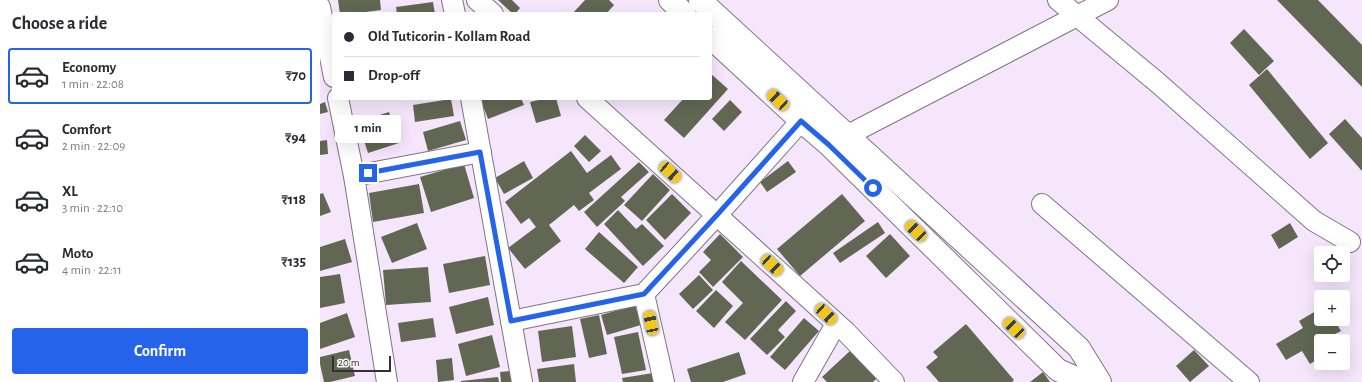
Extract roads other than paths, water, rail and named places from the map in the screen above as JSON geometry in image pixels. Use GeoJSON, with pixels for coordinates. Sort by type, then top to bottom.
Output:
{"type":"FeatureCollection","features":[{"type":"Feature","properties":{"kind":"main road"},"geometry":{"type":"LineString","coordinates":[[670,0],[683,12]]}},
{"type":"Feature","properties":{"kind":"main road"},"geometry":{"type":"LineString","coordinates":[[700,0],[1079,348],[1100,382]]}},
{"type":"Feature","properties":{"kind":"main road"},"geometry":{"type":"LineString","coordinates":[[712,39],[829,145],[1058,370],[1084,382]]}},
{"type":"Feature","properties":{"kind":"street"},"geometry":{"type":"LineString","coordinates":[[452,0],[455,12]]}},
{"type":"Feature","properties":{"kind":"street"},"geometry":{"type":"LineString","coordinates":[[477,0],[491,12]]}},
{"type":"Feature","properties":{"kind":"street"},"geometry":{"type":"LineString","coordinates":[[1058,0],[1158,83],[1314,221],[1350,242]]}},
{"type":"Feature","properties":{"kind":"street"},"geometry":{"type":"LineString","coordinates":[[848,135],[1108,0]]}},
{"type":"Feature","properties":{"kind":"street"},"geometry":{"type":"LineString","coordinates":[[320,7],[332,67]]}},
{"type":"Feature","properties":{"kind":"street"},"geometry":{"type":"LineString","coordinates":[[338,100],[354,176],[387,382]]}},
{"type":"Feature","properties":{"kind":"street"},"geometry":{"type":"LineString","coordinates":[[470,100],[522,382]]}},
{"type":"Feature","properties":{"kind":"street"},"geometry":{"type":"LineString","coordinates":[[589,100],[846,332],[894,382]]}},
{"type":"Feature","properties":{"kind":"street"},"geometry":{"type":"LineString","coordinates":[[511,321],[644,294],[801,121]]}},
{"type":"Feature","properties":{"kind":"street"},"geometry":{"type":"LineString","coordinates":[[354,176],[480,152]]}},
{"type":"Feature","properties":{"kind":"street"},"geometry":{"type":"LineString","coordinates":[[1042,204],[1249,382]]}},
{"type":"Feature","properties":{"kind":"street"},"geometry":{"type":"LineString","coordinates":[[644,294],[664,382]]}},
{"type":"Feature","properties":{"kind":"street"},"geometry":{"type":"LineString","coordinates":[[803,382],[836,324]]}}]}
